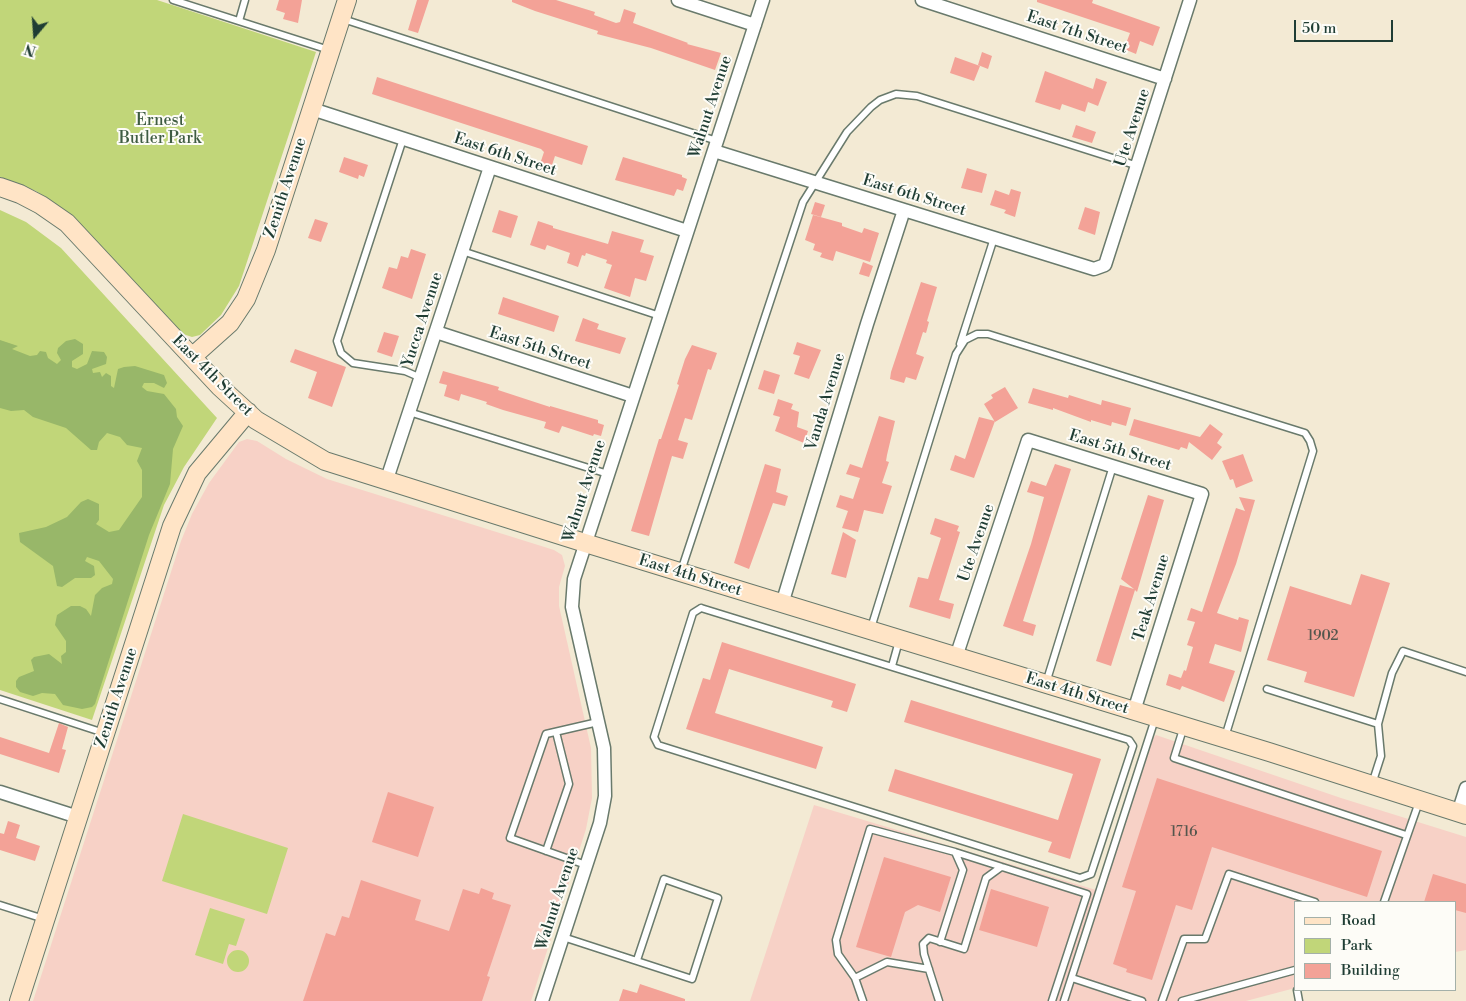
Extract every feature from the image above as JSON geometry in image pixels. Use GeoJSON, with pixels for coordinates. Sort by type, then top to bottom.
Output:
{"type":"FeatureCollection","features":[{"type":"Feature","properties":{"kind":"street","name":"Zenith Avenue"},"geometry":{"type":"LineString","coordinates":[[192,357],[230,323],[246,299],[266,250],[347,0]]}},
{"type":"Feature","properties":{"kind":"street"},"geometry":{"type":"LineString","coordinates":[[678,0],[755,25]]}},
{"type":"Feature","properties":{"kind":"street","name":"Walnut Avenue"},"geometry":{"type":"LineString","coordinates":[[542,1001],[600,823],[605,796],[606,767],[598,722],[572,607],[574,580],[763,0]]}},
{"type":"Feature","properties":{"kind":"street","name":"East 7th Street"},"geometry":{"type":"LineString","coordinates":[[922,0],[1165,79]]}},
{"type":"Feature","properties":{"kind":"street","name":"Ute Avenue"},"geometry":{"type":"LineString","coordinates":[[1105,265],[1190,0]]}},
{"type":"Feature","properties":{"kind":"street","name":"East 6th Street"},"geometry":{"type":"LineString","coordinates":[[312,109],[687,231]]}},
{"type":"Feature","properties":{"kind":"street","name":"East 6th Street"},"geometry":{"type":"LineString","coordinates":[[715,146],[814,182],[1094,269],[1105,265]]}},
{"type":"Feature","properties":{"kind":"street","name":"Yucca Avenue"},"geometry":{"type":"LineString","coordinates":[[386,482],[490,167]]}},
{"type":"Feature","properties":{"kind":"street","name":"East 4th Street"},"geometry":{"type":"LineString","coordinates":[[0,187],[27,198],[67,223],[192,357],[248,412],[289,441],[325,461],[386,482],[1184,726],[1462,814]]}},
{"type":"Feature","properties":{"kind":"street","name":"Vanda Avenue"},"geometry":{"type":"LineString","coordinates":[[782,604],[904,210]]}},
{"type":"Feature","properties":{"kind":"street","name":"East 5th Street"},"geometry":{"type":"LineString","coordinates":[[436,332],[634,396]]}},
{"type":"Feature","properties":{"kind":"street","name":"Zenith Avenue"},"geometry":{"type":"LineString","coordinates":[[19,1001],[172,526],[197,474],[213,452],[248,412]]}},
{"type":"Feature","properties":{"kind":"street","name":"Ute Avenue"},"geometry":{"type":"LineString","coordinates":[[956,657],[1028,440]]}},
{"type":"Feature","properties":{"kind":"street","name":"East 5th Street"},"geometry":{"type":"LineString","coordinates":[[1028,440],[1202,494]]}},
{"type":"Feature","properties":{"kind":"street","name":"Teak Avenue"},"geometry":{"type":"LineString","coordinates":[[1134,711],[1202,494]]}},
{"type":"Feature","properties":{"kind":"street"},"geometry":{"type":"LineString","coordinates":[[1462,814],[1466,788]]}},
{"type":"Feature","properties":{"kind":"street"},"geometry":{"type":"LineString","coordinates":[[0,792],[78,817]]}},
{"type":"Feature","properties":{"kind":"lane"},"geometry":{"type":"LineString","coordinates":[[173,0],[331,50]]}},
{"type":"Feature","properties":{"kind":"lane"},"geometry":{"type":"LineString","coordinates":[[239,21],[245,0]]}},
{"type":"Feature","properties":{"kind":"lane"},"geometry":{"type":"LineString","coordinates":[[341,18],[715,146]]}},
{"type":"Feature","properties":{"kind":"lane"},"geometry":{"type":"LineString","coordinates":[[680,573],[803,202],[847,132],[875,104],[896,94],[917,96],[1138,166]]}},
{"type":"Feature","properties":{"kind":"lane"},"geometry":{"type":"LineString","coordinates":[[403,139],[337,341],[341,353],[353,363],[405,371],[421,378]]}},
{"type":"Feature","properties":{"kind":"lane"},"geometry":{"type":"LineString","coordinates":[[870,631],[994,238]]}},
{"type":"Feature","properties":{"kind":"lane"},"geometry":{"type":"LineString","coordinates":[[462,251],[660,316]]}},
{"type":"Feature","properties":{"kind":"lane"},"geometry":{"type":"LineString","coordinates":[[956,354],[965,340],[977,334],[988,334],[1305,433],[1313,451],[1224,739]]}},
{"type":"Feature","properties":{"kind":"lane"},"geometry":{"type":"LineString","coordinates":[[409,412],[608,474]]}},
{"type":"Feature","properties":{"kind":"lane"},"geometry":{"type":"LineString","coordinates":[[1045,684],[1113,466]]}},
{"type":"Feature","properties":{"kind":"lane"},"geometry":{"type":"LineString","coordinates":[[701,608],[892,666],[1129,740],[1133,746],[1091,874],[1080,878],[1070,875],[658,745],[654,737],[693,613],[701,608]]}},
{"type":"Feature","properties":{"kind":"lane"},"geometry":{"type":"LineString","coordinates":[[892,666],[900,640]]}},
{"type":"Feature","properties":{"kind":"lane"},"geometry":{"type":"LineString","coordinates":[[1371,785],[1381,756],[1378,724],[1392,673],[1403,651],[1466,672]]}},
{"type":"Feature","properties":{"kind":"lane"},"geometry":{"type":"LineString","coordinates":[[1267,689],[1378,724]]}},
{"type":"Feature","properties":{"kind":"lane"},"geometry":{"type":"LineString","coordinates":[[0,698],[105,734]]}},
{"type":"Feature","properties":{"kind":"lane"},"geometry":{"type":"LineString","coordinates":[[1064,1001],[1156,718]]}},
{"type":"Feature","properties":{"kind":"lane"},"geometry":{"type":"LineString","coordinates":[[586,865],[510,838],[546,734],[598,722]]}},
{"type":"Feature","properties":{"kind":"lane"},"geometry":{"type":"LineString","coordinates":[[1184,726],[1174,758],[1406,835]]}},
{"type":"Feature","properties":{"kind":"lane"},"geometry":{"type":"LineString","coordinates":[[546,851],[569,784],[556,732]]}},
{"type":"Feature","properties":{"kind":"lane"},"geometry":{"type":"LineString","coordinates":[[1384,901],[1406,835],[1420,800]]}},
{"type":"Feature","properties":{"kind":"lane"},"geometry":{"type":"LineString","coordinates":[[863,1001],[855,978],[838,954],[836,940],[870,829],[955,852],[1087,894],[1052,1001]]}},
{"type":"Feature","properties":{"kind":"lane"},"geometry":{"type":"LineString","coordinates":[[940,942],[963,870],[955,852]]}},
{"type":"Feature","properties":{"kind":"lane"},"geometry":{"type":"LineString","coordinates":[[939,1001],[923,944],[929,938],[964,949],[986,878],[1001,867]]}},
{"type":"Feature","properties":{"kind":"lane"},"geometry":{"type":"LineString","coordinates":[[1162,1001],[1184,939],[1205,940],[1229,874],[1312,901]]}},
{"type":"Feature","properties":{"kind":"lane"},"geometry":{"type":"LineString","coordinates":[[563,937],[692,979],[718,898],[664,880],[637,960]]}},
{"type":"Feature","properties":{"kind":"lane"},"geometry":{"type":"LineString","coordinates":[[0,905],[45,919]]}},
{"type":"Feature","properties":{"kind":"lane"},"geometry":{"type":"LineString","coordinates":[[855,978],[887,962],[929,969]]}},
{"type":"Feature","properties":{"kind":"lane"},"geometry":{"type":"LineString","coordinates":[[1182,1001],[1294,972]]}},
{"type":"Feature","properties":{"kind":"lane"},"geometry":{"type":"LineString","coordinates":[[1072,978],[1142,1001]]}},
{"type":"Feature","properties":{"kind":"shaded area"},"geometry":{"type":"Polygon","coordinates":[[[247,439],[257,441],[286,459],[327,479],[554,550],[562,555],[565,566],[559,587],[559,606],[591,748],[592,798],[586,829],[531,1001],[33,1001],[181,541],[192,514],[209,483],[239,442],[247,439]]]}},
{"type":"Feature","properties":{"kind":"shaded area"},"geometry":{"type":"Polygon","coordinates":[[[1156,735],[1341,798],[1466,837],[1466,950],[1456,952],[1456,901],[1294,901],[1294,988],[1246,1001],[1068,1001],[1152,739],[1156,735]]]}},
{"type":"Feature","properties":{"kind":"shaded area"},"geometry":{"type":"Polygon","coordinates":[[[814,805],[1096,890],[1061,1001],[750,1001],[814,805]]]}},
{"type":"Feature","properties":{"kind":"green space","name":"Ernest Butler Park"},"geometry":{"type":"Polygon","coordinates":[[[0,0],[157,0],[316,52],[239,286],[221,315],[200,335],[192,337],[183,334],[86,230],[60,207],[36,191],[0,177],[0,0]]]}},
{"type":"Feature","properties":{"kind":"green space"},"geometry":{"type":"Polygon","coordinates":[[[0,210],[26,222],[61,248],[217,418],[184,467],[164,505],[92,720],[0,690],[0,210]]]}},
{"type":"Feature","properties":{"kind":"green space"},"geometry":{"type":"Polygon","coordinates":[[[75,339],[83,344],[83,354],[72,361],[72,367],[77,369],[87,364],[92,351],[104,352],[107,357],[106,364],[92,369],[93,373],[100,372],[102,377],[106,373],[111,376],[111,386],[114,388],[118,369],[124,367],[135,366],[164,375],[167,383],[164,388],[154,383],[144,383],[142,387],[147,391],[164,394],[176,409],[177,417],[183,426],[173,449],[170,484],[149,535],[95,704],[92,707],[82,709],[63,705],[55,694],[42,693],[33,696],[20,692],[16,687],[16,681],[19,677],[34,671],[31,660],[34,657],[49,654],[62,664],[61,656],[66,652],[66,641],[55,625],[57,615],[71,606],[80,606],[86,609],[91,616],[95,595],[102,588],[112,584],[113,579],[99,561],[87,557],[85,561],[94,566],[95,575],[91,578],[75,578],[62,587],[57,586],[53,566],[20,542],[19,533],[46,527],[67,517],[81,502],[88,499],[99,504],[99,520],[96,524],[109,532],[119,530],[142,497],[142,470],[137,461],[142,448],[127,445],[120,437],[107,433],[99,442],[97,450],[91,450],[66,428],[33,417],[24,410],[11,411],[0,408],[0,340],[18,346],[12,349],[30,356],[37,355],[40,351],[46,352],[48,358],[57,364],[61,360],[57,353],[58,348],[66,341],[75,339]]]}},
{"type":"Feature","properties":{"kind":"green space"},"geometry":{"type":"Polygon","coordinates":[[[183,814],[288,848],[267,914],[162,881],[183,814]]]}},
{"type":"Feature","properties":{"kind":"green space"},"geometry":{"type":"Polygon","coordinates":[[[210,908],[245,919],[236,946],[229,944],[223,964],[195,955],[210,908]]]}},
{"type":"Feature","properties":{"kind":"green space"},"geometry":{"type":"Polygon","coordinates":[[[238,950],[248,957],[249,961],[242,971],[238,972],[228,965],[227,961],[234,951],[238,950]]]}},
{"type":"Feature","properties":{"kind":"building"},"geometry":{"type":"Polygon","coordinates":[[[279,0],[302,0],[298,23],[283,19],[285,13],[276,10],[279,0]]]}},
{"type":"Feature","properties":{"kind":"building"},"geometry":{"type":"Polygon","coordinates":[[[417,0],[429,0],[418,33],[408,30],[417,0]]]}},
{"type":"Feature","properties":{"kind":"building"},"geometry":{"type":"Polygon","coordinates":[[[512,0],[556,0],[595,12],[594,15],[616,23],[620,22],[624,9],[636,13],[633,23],[687,44],[721,53],[715,70],[651,48],[597,34],[598,31],[535,11],[512,2],[512,0]]]}},
{"type":"Feature","properties":{"kind":"building"},"geometry":{"type":"Polygon","coordinates":[[[1037,0],[1093,0],[1092,3],[1160,27],[1153,46],[1140,41],[1136,54],[1124,49],[1130,33],[1037,2],[1037,0]]]}},
{"type":"Feature","properties":{"kind":"building"},"geometry":{"type":"Polygon","coordinates":[[[982,52],[992,56],[988,69],[978,65],[982,52]]]}},
{"type":"Feature","properties":{"kind":"building"},"geometry":{"type":"Polygon","coordinates":[[[955,57],[980,66],[974,81],[950,73],[955,57]]]}},
{"type":"Feature","properties":{"kind":"building"},"geometry":{"type":"Polygon","coordinates":[[[1045,71],[1093,89],[1096,78],[1107,82],[1098,106],[1088,102],[1085,112],[1062,104],[1060,110],[1035,102],[1045,71]]]}},
{"type":"Feature","properties":{"kind":"building"},"geometry":{"type":"Polygon","coordinates":[[[377,77],[588,146],[582,165],[555,156],[551,168],[540,164],[544,152],[541,149],[372,94],[377,77]]]}},
{"type":"Feature","properties":{"kind":"building"},"geometry":{"type":"Polygon","coordinates":[[[1076,125],[1096,132],[1092,143],[1072,137],[1076,125]]]}},
{"type":"Feature","properties":{"kind":"building"},"geometry":{"type":"Polygon","coordinates":[[[344,157],[368,165],[364,177],[359,175],[358,179],[339,172],[344,157]]]}},
{"type":"Feature","properties":{"kind":"building"},"geometry":{"type":"Polygon","coordinates":[[[623,157],[682,175],[682,177],[687,179],[683,191],[677,189],[674,196],[615,180],[623,157]]]}},
{"type":"Feature","properties":{"kind":"building"},"geometry":{"type":"Polygon","coordinates":[[[967,168],[987,174],[982,193],[961,188],[967,168]]]}},
{"type":"Feature","properties":{"kind":"building"},"geometry":{"type":"Polygon","coordinates":[[[1011,189],[1021,192],[1015,217],[1004,213],[1006,210],[990,205],[995,190],[1009,195],[1011,189]]]}},
{"type":"Feature","properties":{"kind":"building"},"geometry":{"type":"Polygon","coordinates":[[[815,202],[825,205],[821,217],[811,214],[815,202]]]}},
{"type":"Feature","properties":{"kind":"building"},"geometry":{"type":"Polygon","coordinates":[[[1085,207],[1100,212],[1095,235],[1078,229],[1085,207]]]}},
{"type":"Feature","properties":{"kind":"building"},"geometry":{"type":"Polygon","coordinates":[[[499,210],[518,216],[511,238],[492,232],[499,210]]]}},
{"type":"Feature","properties":{"kind":"building"},"geometry":{"type":"Polygon","coordinates":[[[813,215],[842,223],[842,226],[862,233],[864,228],[879,233],[870,262],[836,251],[833,261],[820,257],[822,253],[813,250],[815,244],[805,240],[813,215]]]}},
{"type":"Feature","properties":{"kind":"building"},"geometry":{"type":"Polygon","coordinates":[[[315,219],[328,223],[321,242],[308,238],[315,219]]]}},
{"type":"Feature","properties":{"kind":"building"},"geometry":{"type":"Polygon","coordinates":[[[538,221],[553,226],[553,228],[608,244],[612,231],[644,240],[640,252],[654,256],[646,281],[635,278],[630,297],[604,288],[612,265],[606,263],[607,260],[586,253],[585,256],[582,255],[578,267],[567,263],[570,253],[547,245],[545,250],[530,245],[538,221]]]}},
{"type":"Feature","properties":{"kind":"building"},"geometry":{"type":"Polygon","coordinates":[[[411,249],[426,254],[412,299],[382,288],[389,267],[397,269],[401,256],[408,258],[411,249]]]}},
{"type":"Feature","properties":{"kind":"building"},"geometry":{"type":"Polygon","coordinates":[[[863,262],[873,266],[869,277],[859,274],[863,262]]]}},
{"type":"Feature","properties":{"kind":"building"},"geometry":{"type":"Polygon","coordinates":[[[921,282],[937,287],[927,321],[929,322],[926,333],[923,332],[916,354],[924,357],[916,380],[906,377],[904,383],[890,379],[891,372],[921,282]]]}},
{"type":"Feature","properties":{"kind":"building"},"geometry":{"type":"Polygon","coordinates":[[[503,297],[559,316],[554,332],[498,314],[503,297]]]}},
{"type":"Feature","properties":{"kind":"building"},"geometry":{"type":"Polygon","coordinates":[[[583,318],[599,324],[597,329],[626,338],[620,354],[575,341],[583,318]]]}},
{"type":"Feature","properties":{"kind":"building"},"geometry":{"type":"Polygon","coordinates":[[[384,332],[399,336],[392,357],[377,352],[384,332]]]}},
{"type":"Feature","properties":{"kind":"building"},"geometry":{"type":"Polygon","coordinates":[[[797,342],[821,350],[809,379],[794,374],[800,356],[793,354],[797,342]]]}},
{"type":"Feature","properties":{"kind":"building"},"geometry":{"type":"Polygon","coordinates":[[[692,345],[717,353],[711,370],[708,369],[692,420],[685,418],[678,440],[688,443],[683,459],[672,456],[649,536],[631,531],[659,439],[661,439],[679,385],[677,384],[685,359],[692,345]]]}},
{"type":"Feature","properties":{"kind":"building"},"geometry":{"type":"Polygon","coordinates":[[[295,349],[346,367],[332,407],[308,398],[317,372],[290,362],[295,349]]]}},
{"type":"Feature","properties":{"kind":"building"},"geometry":{"type":"Polygon","coordinates":[[[764,370],[780,375],[774,394],[758,389],[764,370]]]}},
{"type":"Feature","properties":{"kind":"building"},"geometry":{"type":"Polygon","coordinates":[[[443,371],[499,387],[498,390],[550,407],[598,420],[598,423],[604,425],[601,436],[594,434],[593,436],[562,426],[559,433],[544,428],[546,422],[503,410],[486,404],[487,402],[461,394],[459,401],[444,396],[447,385],[439,383],[443,371]]]}},
{"type":"Feature","properties":{"kind":"building"},"geometry":{"type":"Polygon","coordinates":[[[1005,387],[1018,408],[995,422],[984,404],[993,398],[991,395],[1005,387]]]}},
{"type":"Feature","properties":{"kind":"building"},"geometry":{"type":"Polygon","coordinates":[[[1033,388],[1068,398],[1069,395],[1101,405],[1102,400],[1131,408],[1126,426],[1112,422],[1111,426],[1091,420],[1091,422],[1053,408],[1053,410],[1028,403],[1033,388]]]}},
{"type":"Feature","properties":{"kind":"building"},"geometry":{"type":"Polygon","coordinates":[[[778,399],[793,404],[791,409],[799,412],[797,427],[808,431],[804,443],[775,431],[780,417],[773,415],[778,399]]]}},
{"type":"Feature","properties":{"kind":"building"},"geometry":{"type":"Polygon","coordinates":[[[879,416],[895,421],[886,461],[889,462],[882,483],[892,486],[883,514],[864,510],[858,532],[842,528],[848,511],[836,507],[840,495],[853,499],[860,478],[846,474],[850,464],[862,468],[879,416]]]}},
{"type":"Feature","properties":{"kind":"building"},"geometry":{"type":"Polygon","coordinates":[[[979,417],[995,421],[974,478],[950,470],[955,455],[965,459],[979,417]]]}},
{"type":"Feature","properties":{"kind":"building"},"geometry":{"type":"Polygon","coordinates":[[[1134,419],[1200,437],[1210,424],[1223,434],[1217,443],[1222,447],[1212,460],[1189,442],[1187,449],[1181,447],[1179,450],[1129,435],[1134,419]]]}},
{"type":"Feature","properties":{"kind":"building"},"geometry":{"type":"Polygon","coordinates":[[[1243,454],[1253,481],[1236,488],[1233,479],[1230,480],[1222,461],[1243,454]]]}},
{"type":"Feature","properties":{"kind":"building"},"geometry":{"type":"Polygon","coordinates":[[[765,464],[781,469],[776,492],[788,496],[785,506],[773,503],[749,569],[734,563],[765,464]]]}},
{"type":"Feature","properties":{"kind":"building"},"geometry":{"type":"Polygon","coordinates":[[[1055,464],[1071,469],[1023,621],[1036,625],[1033,636],[1003,626],[1031,544],[1044,497],[1027,492],[1031,481],[1046,486],[1055,464]]]}},
{"type":"Feature","properties":{"kind":"building"},"geometry":{"type":"Polygon","coordinates":[[[1148,495],[1164,500],[1137,592],[1135,590],[1111,666],[1096,661],[1120,585],[1134,589],[1121,579],[1148,495]]]}},
{"type":"Feature","properties":{"kind":"building"},"geometry":{"type":"Polygon","coordinates":[[[1239,497],[1255,500],[1236,564],[1217,613],[1238,620],[1239,617],[1249,620],[1241,652],[1215,644],[1209,663],[1235,671],[1224,702],[1182,686],[1180,690],[1166,685],[1169,674],[1181,678],[1184,670],[1186,671],[1193,647],[1187,645],[1195,622],[1187,620],[1191,608],[1202,612],[1236,508],[1245,511],[1239,497]]]}},
{"type":"Feature","properties":{"kind":"building"},"geometry":{"type":"Polygon","coordinates":[[[935,518],[959,526],[957,531],[960,532],[939,600],[954,604],[950,619],[909,607],[918,577],[928,579],[941,538],[930,534],[935,518]]]}},
{"type":"Feature","properties":{"kind":"building"},"geometry":{"type":"Polygon","coordinates":[[[843,532],[856,540],[846,578],[831,574],[843,532]]]}},
{"type":"Feature","properties":{"kind":"building"},"geometry":{"type":"Polygon","coordinates":[[[1361,574],[1390,583],[1354,697],[1304,682],[1307,672],[1267,660],[1290,586],[1351,605],[1361,574]]]}},
{"type":"Feature","properties":{"kind":"building"},"geometry":{"type":"Polygon","coordinates":[[[722,642],[856,684],[847,712],[831,707],[833,701],[729,669],[715,713],[823,747],[816,769],[686,729],[703,678],[710,680],[722,642]]]}},
{"type":"Feature","properties":{"kind":"building"},"geometry":{"type":"Polygon","coordinates":[[[911,700],[1101,759],[1070,859],[1048,852],[1052,842],[888,791],[895,769],[1058,820],[1073,774],[904,722],[911,700]]]}},
{"type":"Feature","properties":{"kind":"building"},"geometry":{"type":"Polygon","coordinates":[[[59,723],[68,727],[62,749],[66,750],[59,773],[0,754],[0,737],[49,753],[59,723]]]}},
{"type":"Feature","properties":{"kind":"building"},"geometry":{"type":"Polygon","coordinates":[[[1157,778],[1382,851],[1367,897],[1212,847],[1192,910],[1176,905],[1152,980],[1126,972],[1127,969],[1113,964],[1136,891],[1122,887],[1157,778]]]}},
{"type":"Feature","properties":{"kind":"building"},"geometry":{"type":"Polygon","coordinates":[[[388,792],[434,807],[418,857],[372,842],[388,792]]]}},
{"type":"Feature","properties":{"kind":"building"},"geometry":{"type":"Polygon","coordinates":[[[8,821],[20,825],[16,838],[40,846],[35,861],[0,850],[0,833],[4,834],[8,821]]]}},
{"type":"Feature","properties":{"kind":"building"},"geometry":{"type":"Polygon","coordinates":[[[884,857],[951,877],[940,912],[918,905],[905,912],[891,957],[856,947],[884,857]]]}},
{"type":"Feature","properties":{"kind":"building"},"geometry":{"type":"Polygon","coordinates":[[[1433,874],[1466,884],[1466,913],[1456,910],[1456,901],[1424,901],[1433,874]]]}},
{"type":"Feature","properties":{"kind":"building"},"geometry":{"type":"Polygon","coordinates":[[[361,880],[421,900],[415,920],[449,931],[463,889],[479,894],[481,888],[494,893],[492,899],[511,905],[487,976],[490,977],[482,1001],[303,1001],[326,933],[335,936],[342,916],[349,918],[361,880]]]}},
{"type":"Feature","properties":{"kind":"building"},"geometry":{"type":"Polygon","coordinates":[[[991,889],[1049,907],[1037,947],[979,930],[991,889]]]}},
{"type":"Feature","properties":{"kind":"building"},"geometry":{"type":"Polygon","coordinates":[[[640,984],[685,999],[685,1001],[619,1001],[623,989],[637,993],[640,984]]]}}]}
